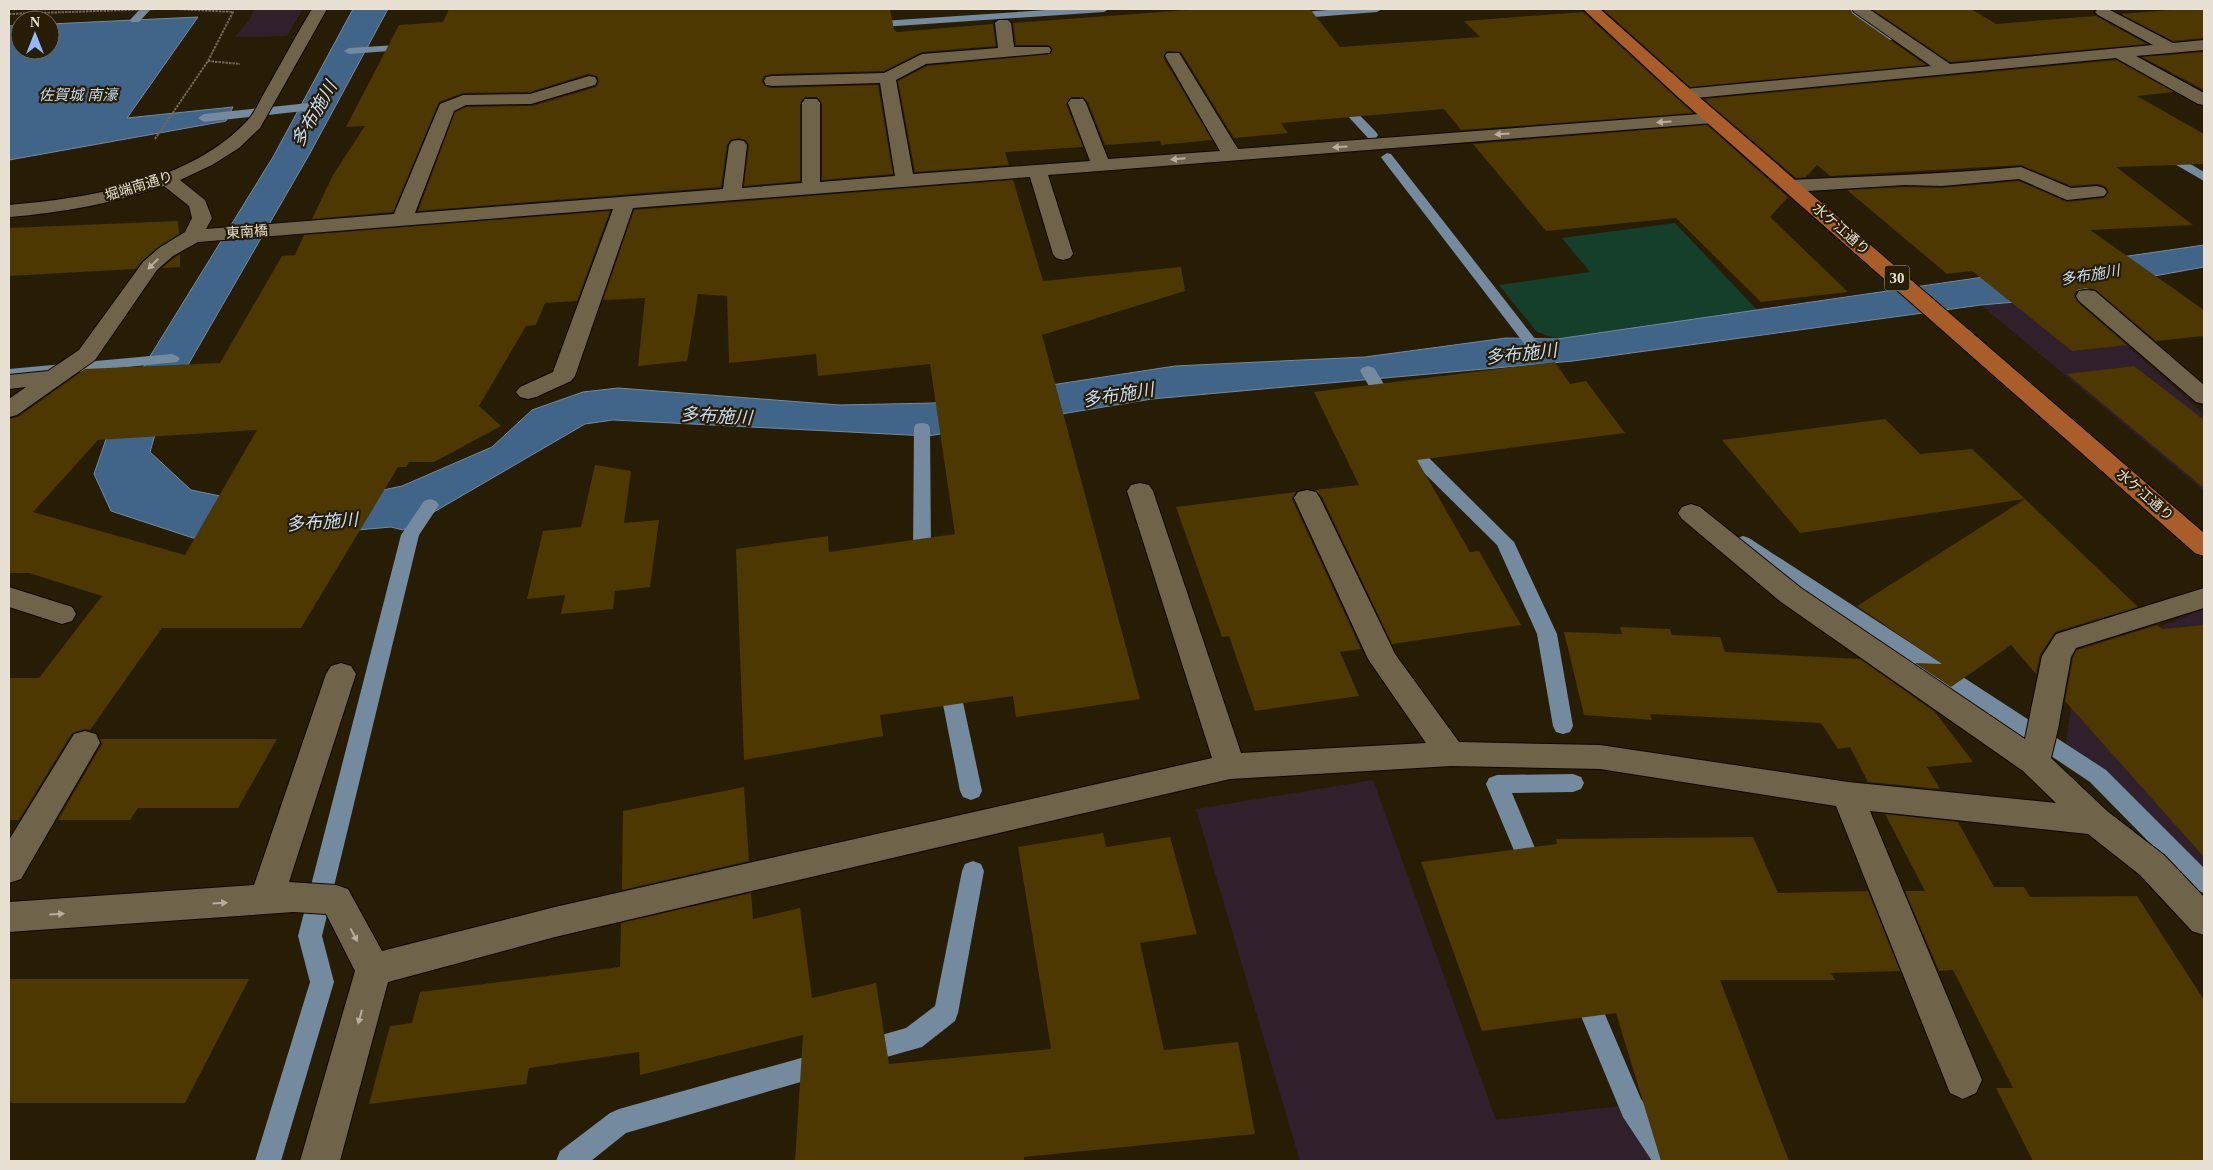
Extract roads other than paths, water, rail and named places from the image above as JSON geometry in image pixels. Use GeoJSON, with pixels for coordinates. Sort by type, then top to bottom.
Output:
{"type":"FeatureCollection","features":[{"type":"Feature","properties":{"kind":"main road","name":"水ケ江通り"},"geometry":{"type":"LineString","coordinates":[[1591,9],[1685,94],[2204,547]]}},
{"type":"Feature","properties":{"kind":"street","name":"堀端南通り"},"geometry":{"type":"LineString","coordinates":[[9,211],[57,206],[102,198],[168,180],[217,154],[255,124],[319,9]]}},
{"type":"Feature","properties":{"kind":"street"},"geometry":{"type":"LineString","coordinates":[[1859,9],[1946,69]]}},
{"type":"Feature","properties":{"kind":"street"},"geometry":{"type":"LineString","coordinates":[[2103,12],[2170,48]]}},
{"type":"Feature","properties":{"kind":"street"},"geometry":{"type":"LineString","coordinates":[[1003,23],[1007,52]]}},
{"type":"Feature","properties":{"kind":"street"},"geometry":{"type":"LineString","coordinates":[[1685,94],[2204,46]]}},
{"type":"Feature","properties":{"kind":"street"},"geometry":{"type":"LineString","coordinates":[[772,81],[887,78],[922,59],[1043,50]]}},
{"type":"Feature","properties":{"kind":"street"},"geometry":{"type":"LineString","coordinates":[[2118,53],[2204,100]]}},
{"type":"Feature","properties":{"kind":"street"},"geometry":{"type":"LineString","coordinates":[[1173,56],[1232,155]]}},
{"type":"Feature","properties":{"kind":"street"},"geometry":{"type":"LineString","coordinates":[[887,78],[905,181]]}},
{"type":"Feature","properties":{"kind":"street"},"geometry":{"type":"LineString","coordinates":[[402,220],[446,108],[463,100],[531,99],[589,81]]}},
{"type":"Feature","properties":{"kind":"street"},"geometry":{"type":"LineString","coordinates":[[811,103],[811,188]]}},
{"type":"Feature","properties":{"kind":"street"},"geometry":{"type":"LineString","coordinates":[[1078,103],[1101,166]]}},
{"type":"Feature","properties":{"kind":"street","name":"東南橋"},"geometry":{"type":"LineString","coordinates":[[193,236],[1713,118]]}},
{"type":"Feature","properties":{"kind":"street"},"geometry":{"type":"LineString","coordinates":[[732,194],[738,145]]}},
{"type":"Feature","properties":{"kind":"street"},"geometry":{"type":"LineString","coordinates":[[1037,170],[1063,254]]}},
{"type":"Feature","properties":{"kind":"street"},"geometry":{"type":"LineString","coordinates":[[1792,186],[1905,179],[1942,180],[2021,173],[2062,188],[2068,194],[2097,192]]}},
{"type":"Feature","properties":{"kind":"street"},"geometry":{"type":"LineString","coordinates":[[9,410],[87,355],[150,266],[166,252],[193,236],[202,218],[198,204],[168,180]]}},
{"type":"Feature","properties":{"kind":"street"},"geometry":{"type":"LineString","coordinates":[[528,392],[563,376],[625,203]]}},
{"type":"Feature","properties":{"kind":"street"},"geometry":{"type":"LineString","coordinates":[[2087,296],[2204,397]]}},
{"type":"Feature","properties":{"kind":"street"},"geometry":{"type":"LineString","coordinates":[[9,382],[55,378]]}},
{"type":"Feature","properties":{"kind":"street"},"geometry":{"type":"LineString","coordinates":[[1140,491],[1230,766]]}},
{"type":"Feature","properties":{"kind":"street"},"geometry":{"type":"LineString","coordinates":[[1307,498],[1383,659],[1451,754]]}},
{"type":"Feature","properties":{"kind":"street"},"geometry":{"type":"LineString","coordinates":[[1691,512],[1791,595],[2038,746],[2096,821],[2152,865],[2204,920]]}},
{"type":"Feature","properties":{"kind":"street"},"geometry":{"type":"LineString","coordinates":[[9,597],[62,614]]}},
{"type":"Feature","properties":{"kind":"street"},"geometry":{"type":"LineString","coordinates":[[2038,746],[2056,656],[2066,641],[2204,598]]}},
{"type":"Feature","properties":{"kind":"street"},"geometry":{"type":"LineString","coordinates":[[280,898],[341,674]]}},
{"type":"Feature","properties":{"kind":"street"},"geometry":{"type":"LineString","coordinates":[[9,869],[85,743]]}},
{"type":"Feature","properties":{"kind":"street"},"geometry":{"type":"LineString","coordinates":[[373,970],[555,922],[1230,766],[1451,754],[1600,757],[1848,795],[2096,821]]}},
{"type":"Feature","properties":{"kind":"street"},"geometry":{"type":"LineString","coordinates":[[1848,795],[1962,1080]]}},
{"type":"Feature","properties":{"kind":"street"},"geometry":{"type":"LineString","coordinates":[[9,917],[280,898],[336,900],[373,970],[320,1161]]}},
{"type":"Feature","properties":{"kind":"water","name":"多布施川"},"geometry":{"type":"Polygon","coordinates":[[[353,9],[388,9],[309,155],[162,410],[150,452],[191,490],[254,503],[341,499],[402,486],[492,447],[532,410],[583,392],[618,388],[840,405],[934,403],[1175,366],[1365,357],[1506,338],[1557,339],[2204,245],[2204,267],[2071,291],[2073,297],[1981,305],[1573,361],[1152,399],[928,436],[613,420],[585,424],[403,530],[391,527],[244,540],[193,538],[111,511],[94,474],[115,413],[273,157],[353,9]]]}},
{"type":"Feature","properties":{"kind":"water","name":"佐賀城 南濠"},"geometry":{"type":"Polygon","coordinates":[[[198,17],[127,118],[233,107],[226,121],[9,160],[9,26],[10,60],[60,60],[60,24],[198,17]]]}},
{"type":"Feature","properties":{"kind":"waterway"},"geometry":{"type":"LineString","coordinates":[[135,20],[146,9]]}},
{"type":"Feature","properties":{"kind":"waterway"},"geometry":{"type":"LineString","coordinates":[[867,25],[1104,9]]}},
{"type":"Feature","properties":{"kind":"waterway"},"geometry":{"type":"LineString","coordinates":[[1289,16],[1377,9]]}},
{"type":"Feature","properties":{"kind":"waterway"},"geometry":{"type":"LineString","coordinates":[[1846,9],[1888,38]]}},
{"type":"Feature","properties":{"kind":"waterway"},"geometry":{"type":"LineString","coordinates":[[349,51],[412,47]]}},
{"type":"Feature","properties":{"kind":"waterway"},"geometry":{"type":"LineString","coordinates":[[1338,99],[1372,135]]}},
{"type":"Feature","properties":{"kind":"waterway","name":"多布施川"},"geometry":{"type":"LineString","coordinates":[[204,118],[318,106]]}},
{"type":"Feature","properties":{"kind":"waterway"},"geometry":{"type":"LineString","coordinates":[[2163,152],[2204,177]]}},
{"type":"Feature","properties":{"kind":"waterway","name":"多布施川"},"geometry":{"type":"LineString","coordinates":[[1387,157],[1538,352]]}},
{"type":"Feature","properties":{"kind":"waterway"},"geometry":{"type":"LineString","coordinates":[[9,374],[172,359]]}},
{"type":"Feature","properties":{"kind":"waterway"},"geometry":{"type":"LineString","coordinates":[[1368,371],[1389,406]]}},
{"type":"Feature","properties":{"kind":"waterway"},"geometry":{"type":"LineString","coordinates":[[922,428],[922,553],[924,564]]}},
{"type":"Feature","properties":{"kind":"waterway"},"geometry":{"type":"LineString","coordinates":[[1409,438],[1423,462],[1505,542],[1547,634],[1563,726]]}},
{"type":"Feature","properties":{"kind":"waterway"},"geometry":{"type":"LineString","coordinates":[[268,1161],[322,982],[310,936],[410,535],[430,505]]}},
{"type":"Feature","properties":{"kind":"waterway"},"geometry":{"type":"LineString","coordinates":[[1743,542],[2098,776],[2204,883]]}},
{"type":"Feature","properties":{"kind":"waterway"},"geometry":{"type":"LineString","coordinates":[[948,679],[971,791]]}},
{"type":"Feature","properties":{"kind":"waterway"},"geometry":{"type":"LineString","coordinates":[[1534,872],[1497,784],[1573,783]]}},
{"type":"Feature","properties":{"kind":"waterway"},"geometry":{"type":"LineString","coordinates":[[862,1052],[913,1038],[946,1013],[973,871]]}},
{"type":"Feature","properties":{"kind":"waterway"},"geometry":{"type":"LineString","coordinates":[[1583,992],[1632,1108],[1668,1161]]}},
{"type":"Feature","properties":{"kind":"waterway"},"geometry":{"type":"LineString","coordinates":[[570,1161],[619,1122],[826,1063]]}}]}
